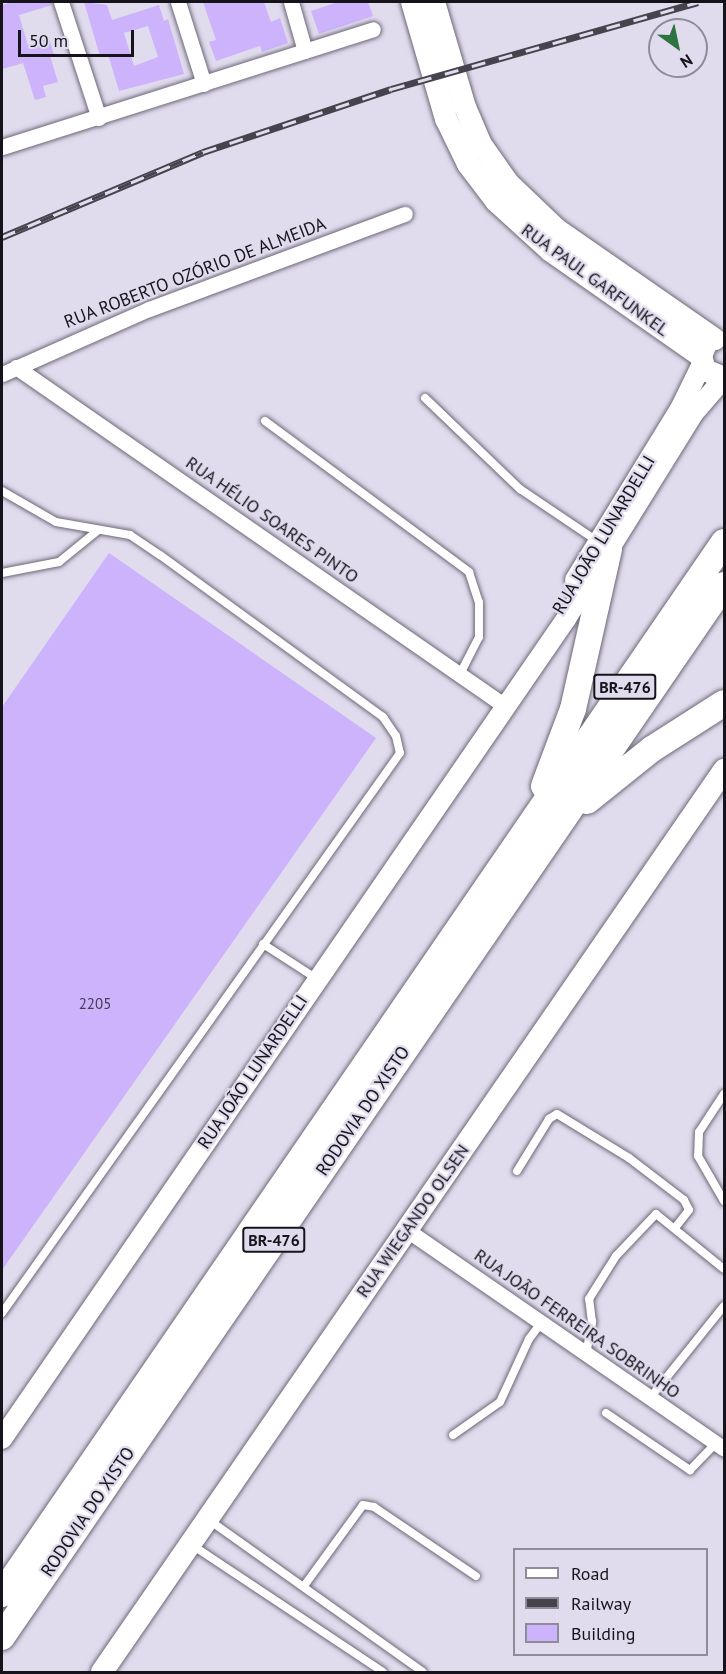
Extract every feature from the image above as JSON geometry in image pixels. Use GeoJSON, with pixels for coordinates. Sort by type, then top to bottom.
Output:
{"type":"FeatureCollection","features":[{"type":"Feature","properties":{"kind":"highway","name":"RODOVIA DO XISTO"},"geometry":{"type":"LineString","coordinates":[[2,1637],[536,837],[724,542]]}},
{"type":"Feature","properties":{"kind":"highway"},"geometry":{"type":"LineString","coordinates":[[536,837],[568,726],[603,545]]}},
{"type":"Feature","properties":{"kind":"highway","name":"RODOVIA DO XISTO"},"geometry":{"type":"LineString","coordinates":[[2,1594],[536,837],[724,585]]}},
{"type":"Feature","properties":{"kind":"highway"},"geometry":{"type":"LineString","coordinates":[[536,837],[652,749],[724,703]]}},
{"type":"Feature","properties":{"kind":"main road","name":"RUA PAUL GARFUNKEL"},"geometry":{"type":"LineString","coordinates":[[412,2],[446,119],[468,164],[496,201],[551,251],[711,349]]}},
{"type":"Feature","properties":{"kind":"main road","name":"RUA PAUL GARFUNKEL"},"geometry":{"type":"LineString","coordinates":[[434,2],[465,107],[480,143],[508,183],[556,229],[711,349]]}},
{"type":"Feature","properties":{"kind":"main road"},"geometry":{"type":"LineString","coordinates":[[711,349],[710,375],[724,378]]}},
{"type":"Feature","properties":{"kind":"main road","name":"RUA WIEGANDO OLSEN"},"geometry":{"type":"LineString","coordinates":[[102,1672],[724,770]]}},
{"type":"Feature","properties":{"kind":"street"},"geometry":{"type":"LineString","coordinates":[[62,2],[99,118]]}},
{"type":"Feature","properties":{"kind":"street"},"geometry":{"type":"LineString","coordinates":[[177,2],[204,84]]}},
{"type":"Feature","properties":{"kind":"street"},"geometry":{"type":"LineString","coordinates":[[291,2],[305,51]]}},
{"type":"Feature","properties":{"kind":"street"},"geometry":{"type":"LineString","coordinates":[[2,147],[373,29]]}},
{"type":"Feature","properties":{"kind":"street","name":"RUA ROBERTO OZÓRIO DE ALMEIDA"},"geometry":{"type":"LineString","coordinates":[[2,375],[149,309],[405,213]]}},
{"type":"Feature","properties":{"kind":"street","name":"RUA JOÃO LUNARDELLI"},"geometry":{"type":"LineString","coordinates":[[3,1432],[566,619],[603,545],[711,349]]}},
{"type":"Feature","properties":{"kind":"street","name":"RUA HÉLIO SOARES PINTO"},"geometry":{"type":"LineString","coordinates":[[16,367],[505,705]]}},
{"type":"Feature","properties":{"kind":"street","name":"RUA JOÃO LUNARDELLI"},"geometry":{"type":"LineString","coordinates":[[603,545],[693,414],[724,378]]}},
{"type":"Feature","properties":{"kind":"street","name":"RUA JOÃO FERREIRA SOBRINHO"},"geometry":{"type":"LineString","coordinates":[[408,1230],[720,1446]]}},
{"type":"Feature","properties":{"kind":"lane"},"geometry":{"type":"LineString","coordinates":[[425,398],[520,489],[603,545]]}},
{"type":"Feature","properties":{"kind":"lane"},"geometry":{"type":"LineString","coordinates":[[265,421],[470,572],[479,602],[479,638],[460,674]]}},
{"type":"Feature","properties":{"kind":"lane"},"geometry":{"type":"LineString","coordinates":[[2,491],[56,522],[130,535],[383,717],[396,736],[400,753],[2,1312]]}},
{"type":"Feature","properties":{"kind":"lane"},"geometry":{"type":"LineString","coordinates":[[2,573],[59,562],[97,531]]}},
{"type":"Feature","properties":{"kind":"lane"},"geometry":{"type":"LineString","coordinates":[[263,944],[316,979]]}},
{"type":"Feature","properties":{"kind":"lane"},"geometry":{"type":"LineString","coordinates":[[724,1094],[699,1132],[698,1156],[724,1201]]}},
{"type":"Feature","properties":{"kind":"lane"},"geometry":{"type":"LineString","coordinates":[[517,1171],[549,1119],[557,1114],[629,1158],[684,1200],[689,1210],[675,1228]]}},
{"type":"Feature","properties":{"kind":"lane"},"geometry":{"type":"LineString","coordinates":[[586,1354],[592,1322],[589,1299],[616,1256],[656,1214],[724,1269]]}},
{"type":"Feature","properties":{"kind":"lane"},"geometry":{"type":"LineString","coordinates":[[650,1398],[724,1306]]}},
{"type":"Feature","properties":{"kind":"lane"},"geometry":{"type":"LineString","coordinates":[[453,1435],[500,1402],[529,1339],[541,1323]]}},
{"type":"Feature","properties":{"kind":"lane"},"geometry":{"type":"LineString","coordinates":[[606,1413],[690,1470],[720,1446]]}},
{"type":"Feature","properties":{"kind":"lane"},"geometry":{"type":"LineString","coordinates":[[304,1586],[363,1505],[374,1507],[476,1576]]}},
{"type":"Feature","properties":{"kind":"lane"},"geometry":{"type":"LineString","coordinates":[[208,1519],[266,1558],[423,1672]]}},
{"type":"Feature","properties":{"kind":"lane"},"geometry":{"type":"LineString","coordinates":[[191,1544],[240,1580],[383,1672]]}},
{"type":"Feature","properties":{"kind":"building"},"geometry":{"type":"Polygon","coordinates":[[[13,2],[51,2],[52,5],[19,15],[28,45],[49,38],[54,55],[50,56],[58,82],[43,86],[46,97],[35,100],[23,63],[2,69],[2,5],[13,2]]]}},
{"type":"Feature","properties":{"kind":"building"},"geometry":{"type":"Polygon","coordinates":[[[84,2],[107,5],[112,20],[159,5],[164,21],[168,19],[184,74],[119,91],[108,54],[100,56],[84,2]],[[148,26],[124,33],[134,66],[158,57],[148,26]]]}},
{"type":"Feature","properties":{"kind":"building"},"geometry":{"type":"Polygon","coordinates":[[[203,2],[264,2],[271,22],[280,18],[288,43],[262,52],[260,46],[216,61],[209,42],[216,40],[203,2]]]}},
{"type":"Feature","properties":{"kind":"building"},"geometry":{"type":"Polygon","coordinates":[[[338,2],[368,2],[373,16],[319,34],[311,11],[338,2]]]}},
{"type":"Feature","properties":{"kind":"building"},"geometry":{"type":"Polygon","coordinates":[[[109,553],[376,738],[2,1270],[2,707],[109,553]]]}},
{"type":"Feature","properties":{"kind":"railway"},"geometry":{"type":"LineString","coordinates":[[2,237],[203,152],[391,89],[698,2]]}}]}
